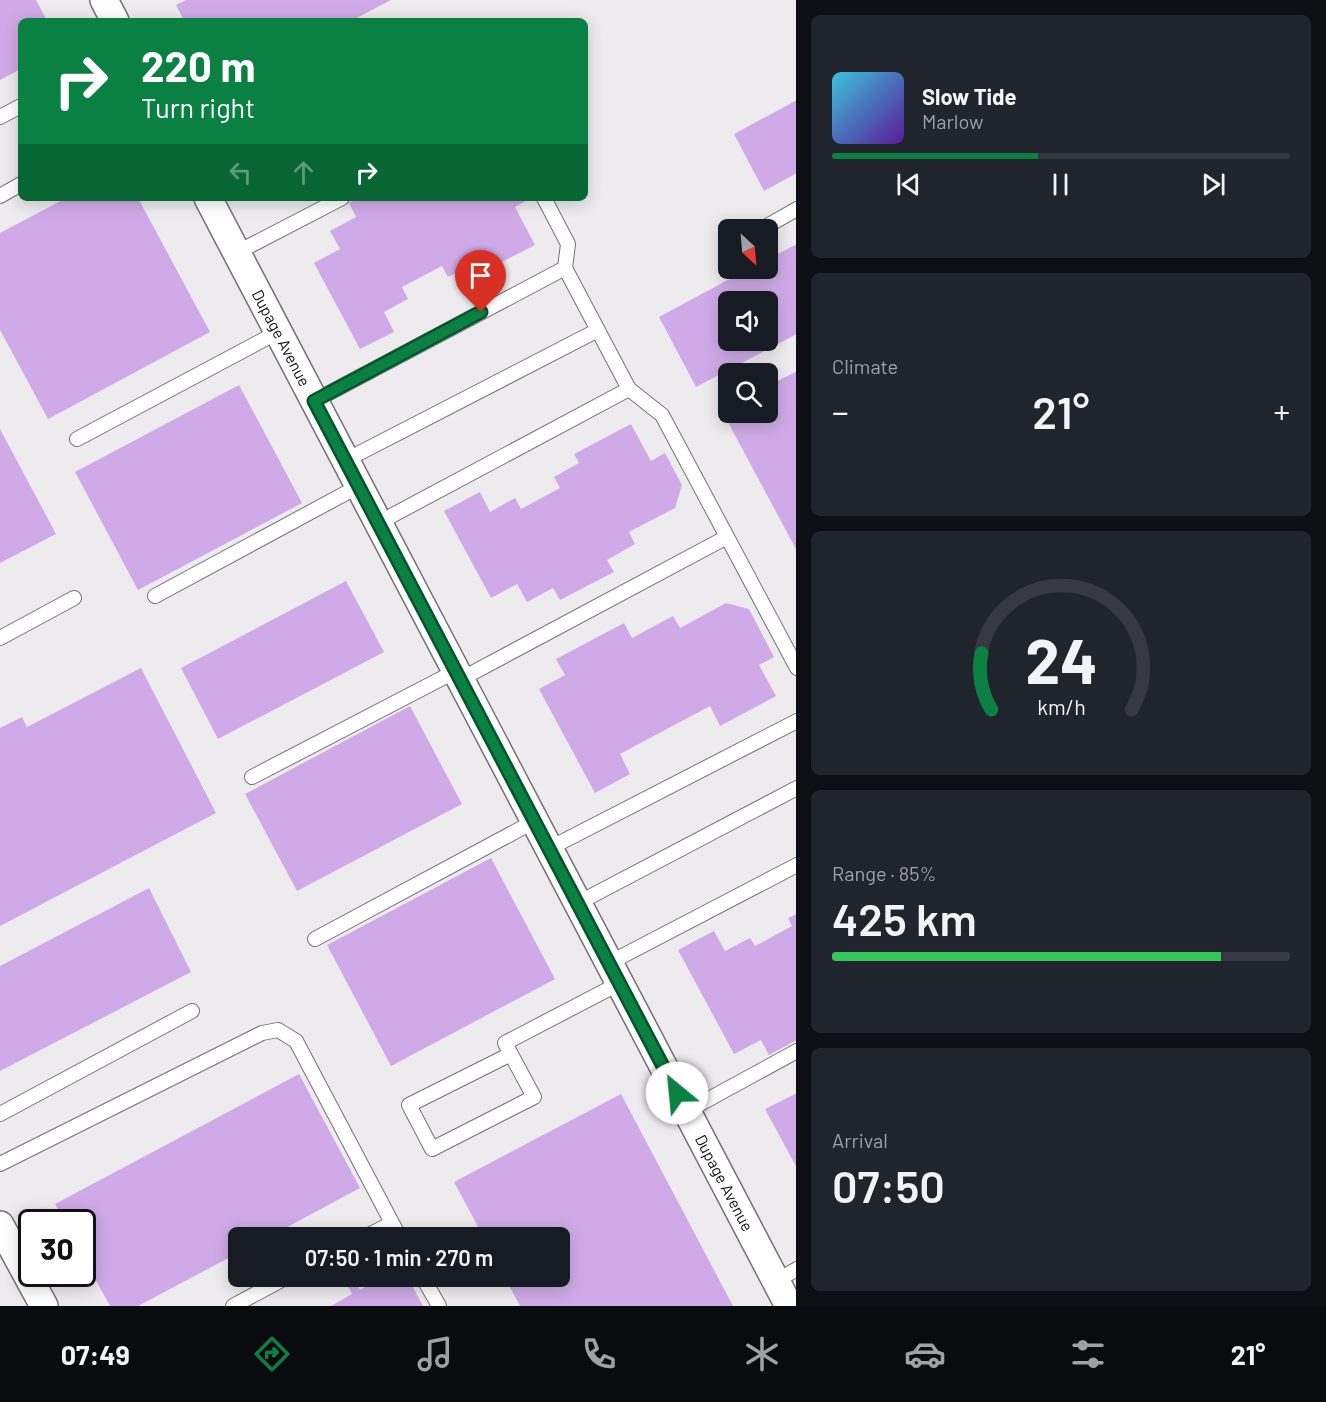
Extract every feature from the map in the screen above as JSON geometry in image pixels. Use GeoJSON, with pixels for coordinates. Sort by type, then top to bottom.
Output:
{"type":"FeatureCollection","features":[{"type":"Feature","properties":{"kind":"street"},"geometry":{"type":"LineString","coordinates":[[104,0],[113,18]]}},
{"type":"Feature","properties":{"kind":"street","name":"Dupage Avenue"},"geometry":{"type":"LineString","coordinates":[[213,201],[237,253],[278,332],[687,1111],[786,1275],[789,1306]]}},
{"type":"Feature","properties":{"kind":"street"},"geometry":{"type":"LineString","coordinates":[[0,1225],[44,1306]]}},
{"type":"Feature","properties":{"kind":"lane"},"geometry":{"type":"LineString","coordinates":[[0,117],[18,108]]}},
{"type":"Feature","properties":{"kind":"lane"},"geometry":{"type":"LineString","coordinates":[[0,196],[18,186]]}},
{"type":"Feature","properties":{"kind":"lane"},"geometry":{"type":"LineString","coordinates":[[237,253],[336,201]]}},
{"type":"Feature","properties":{"kind":"lane"},"geometry":{"type":"LineString","coordinates":[[545,201],[568,244],[565,268],[629,389],[662,415],[796,668]]}},
{"type":"Feature","properties":{"kind":"lane"},"geometry":{"type":"LineString","coordinates":[[778,220],[796,209]]}},
{"type":"Feature","properties":{"kind":"lane"},"geometry":{"type":"LineString","coordinates":[[314,401],[565,268]]}},
{"type":"Feature","properties":{"kind":"lane"},"geometry":{"type":"LineString","coordinates":[[346,460],[598,330]]}},
{"type":"Feature","properties":{"kind":"lane"},"geometry":{"type":"LineString","coordinates":[[77,439],[278,332]]}},
{"type":"Feature","properties":{"kind":"lane"},"geometry":{"type":"LineString","coordinates":[[378,523],[629,389]]}},
{"type":"Feature","properties":{"kind":"lane"},"geometry":{"type":"LineString","coordinates":[[155,596],[359,486]]}},
{"type":"Feature","properties":{"kind":"lane"},"geometry":{"type":"LineString","coordinates":[[252,777],[458,675],[727,537]]}},
{"type":"Feature","properties":{"kind":"lane"},"geometry":{"type":"LineString","coordinates":[[0,638],[74,598]]}},
{"type":"Feature","properties":{"kind":"lane"},"geometry":{"type":"LineString","coordinates":[[550,848],[796,721]]}},
{"type":"Feature","properties":{"kind":"lane"},"geometry":{"type":"LineString","coordinates":[[578,903],[796,788]]}},
{"type":"Feature","properties":{"kind":"lane"},"geometry":{"type":"LineString","coordinates":[[315,939],[535,821]]}},
{"type":"Feature","properties":{"kind":"lane"},"geometry":{"type":"LineString","coordinates":[[511,1054],[409,1106],[432,1149],[534,1096],[506,1043],[614,973],[796,865]]}},
{"type":"Feature","properties":{"kind":"lane"},"geometry":{"type":"LineString","coordinates":[[0,1114],[192,1011]]}},
{"type":"Feature","properties":{"kind":"lane"},"geometry":{"type":"LineString","coordinates":[[0,1164],[262,1033],[278,1030],[296,1041],[394,1227]]}},
{"type":"Feature","properties":{"kind":"lane"},"geometry":{"type":"LineString","coordinates":[[687,1111],[796,1051]]}},
{"type":"Feature","properties":{"kind":"lane"},"geometry":{"type":"LineString","coordinates":[[383,1227],[392,1222]]}},
{"type":"Feature","properties":{"kind":"lane"},"geometry":{"type":"LineString","coordinates":[[232,1306],[268,1287]]}},
{"type":"Feature","properties":{"kind":"lane"},"geometry":{"type":"LineString","coordinates":[[428,1287],[439,1306]]}},
{"type":"Feature","properties":{"kind":"building"},"geometry":{"type":"Polygon","coordinates":[[[0,0],[36,0],[45,18],[18,18],[18,71],[0,80],[0,0]]]}},
{"type":"Feature","properties":{"kind":"building"},"geometry":{"type":"Polygon","coordinates":[[[186,0],[391,0],[357,18],[182,18],[176,5],[186,0]]]}},
{"type":"Feature","properties":{"kind":"building"},"geometry":{"type":"Polygon","coordinates":[[[796,101],[796,174],[764,191],[734,134],[796,101]]]}},
{"type":"Feature","properties":{"kind":"building"},"geometry":{"type":"Polygon","coordinates":[[[60,201],[140,201],[210,332],[48,419],[0,330],[0,233],[60,201]]]}},
{"type":"Feature","properties":{"kind":"building"},"geometry":{"type":"Polygon","coordinates":[[[353,201],[526,201],[515,207],[535,245],[480,273],[475,263],[448,277],[442,266],[402,287],[408,299],[384,312],[394,332],[360,349],[314,263],[340,249],[330,231],[356,217],[349,203],[353,201]]]}},
{"type":"Feature","properties":{"kind":"building"},"geometry":{"type":"Polygon","coordinates":[[[796,245],[796,335],[778,344],[778,291],[718,291],[718,351],[765,351],[742,363],[718,363],[718,375],[696,387],[659,317],[730,279],[778,279],[778,254],[796,245]]]}},
{"type":"Feature","properties":{"kind":"building"},"geometry":{"type":"Polygon","coordinates":[[[796,372],[796,549],[728,423],[778,423],[778,381],[796,372]]]}},
{"type":"Feature","properties":{"kind":"building"},"geometry":{"type":"Polygon","coordinates":[[[239,385],[302,503],[138,590],[75,472],[239,385]]]}},
{"type":"Feature","properties":{"kind":"building"},"geometry":{"type":"Polygon","coordinates":[[[631,424],[651,461],[665,453],[682,485],[675,508],[629,532],[635,544],[607,560],[614,572],[560,600],[553,588],[527,602],[517,584],[491,598],[444,511],[480,492],[490,512],[515,498],[521,509],[560,488],[554,477],[579,463],[574,454],[631,424]]]}},
{"type":"Feature","properties":{"kind":"building"},"geometry":{"type":"Polygon","coordinates":[[[0,429],[56,534],[0,563],[0,429]]]}},
{"type":"Feature","properties":{"kind":"building"},"geometry":{"type":"Polygon","coordinates":[[[346,581],[384,652],[218,739],[181,668],[346,581]]]}},
{"type":"Feature","properties":{"kind":"building"},"geometry":{"type":"Polygon","coordinates":[[[726,603],[749,609],[774,657],[759,665],[776,696],[720,726],[710,706],[620,754],[630,774],[595,793],[539,689],[565,675],[556,659],[624,623],[632,638],[673,616],[680,628],[726,603]]]}},
{"type":"Feature","properties":{"kind":"building"},"geometry":{"type":"Polygon","coordinates":[[[141,668],[216,813],[0,926],[0,728],[22,717],[27,727],[141,668]]]}},
{"type":"Feature","properties":{"kind":"building"},"geometry":{"type":"Polygon","coordinates":[[[410,706],[462,804],[297,891],[245,794],[410,706]]]}},
{"type":"Feature","properties":{"kind":"building"},"geometry":{"type":"Polygon","coordinates":[[[491,858],[555,979],[391,1066],[327,945],[491,858]]]}},
{"type":"Feature","properties":{"kind":"building"},"geometry":{"type":"Polygon","coordinates":[[[149,888],[191,972],[0,1071],[0,966],[149,888]]]}},
{"type":"Feature","properties":{"kind":"building"},"geometry":{"type":"Polygon","coordinates":[[[796,914],[796,1041],[769,1055],[761,1040],[734,1054],[678,950],[714,931],[725,951],[750,938],[755,946],[792,926],[788,918],[796,914]]]}},
{"type":"Feature","properties":{"kind":"building"},"geometry":{"type":"Polygon","coordinates":[[[299,1074],[360,1188],[287,1227],[228,1227],[228,1258],[138,1306],[110,1306],[96,1280],[96,1209],[58,1209],[55,1204],[299,1074]]]}},
{"type":"Feature","properties":{"kind":"building"},"geometry":{"type":"Polygon","coordinates":[[[621,1094],[733,1306],[520,1306],[510,1287],[570,1287],[570,1227],[478,1227],[454,1182],[621,1094]]]}},
{"type":"Feature","properties":{"kind":"building"},"geometry":{"type":"Polygon","coordinates":[[[796,1094],[796,1166],[765,1109],[796,1094]]]}},
{"type":"Feature","properties":{"kind":"building"},"geometry":{"type":"Polygon","coordinates":[[[348,1287],[358,1287],[360,1290],[365,1287],[413,1287],[423,1306],[331,1306],[352,1294],[348,1287]]]}},
{"type":"Feature","properties":{"kind":"route"},"geometry":{"type":"LineString","coordinates":[[481,312],[314,401],[677,1093]]}}]}
